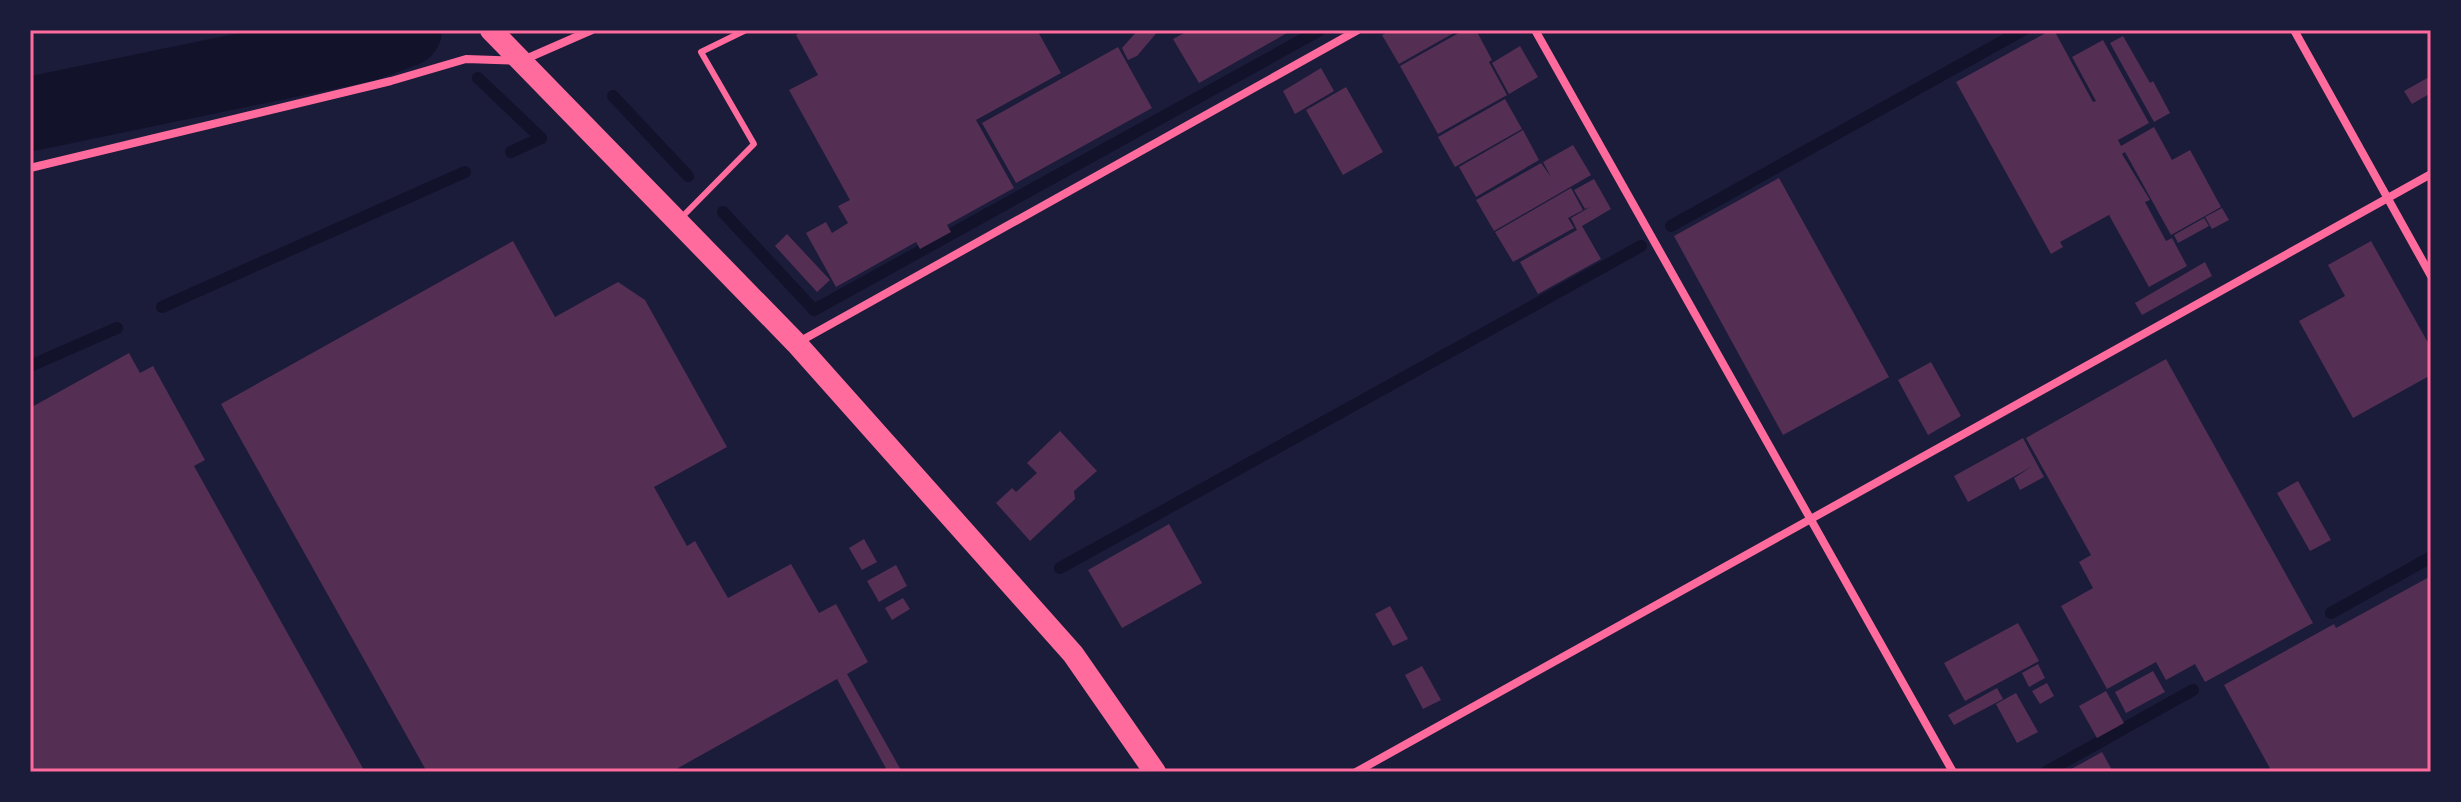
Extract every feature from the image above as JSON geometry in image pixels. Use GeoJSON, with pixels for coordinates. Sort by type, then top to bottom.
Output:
{"type":"FeatureCollection","features":[{"type":"Feature","properties":{"kind":"highway"},"geometry":{"type":"LineString","coordinates":[[507,46],[796,343],[1073,654],[1155,772]]}},
{"type":"Feature","properties":{"kind":"street"},"geometry":{"type":"LineString","coordinates":[[30,168],[391,81],[507,46],[592,30]]}},
{"type":"Feature","properties":{"kind":"street"},"geometry":{"type":"LineString","coordinates":[[796,343],[1358,30]]}},
{"type":"Feature","properties":{"kind":"street"},"geometry":{"type":"LineString","coordinates":[[1535,30],[1953,772]]}},
{"type":"Feature","properties":{"kind":"street"},"geometry":{"type":"LineString","coordinates":[[2294,30],[2431,276]]}},
{"type":"Feature","properties":{"kind":"street"},"geometry":{"type":"LineString","coordinates":[[1356,772],[2431,174]]}},
{"type":"Feature","properties":{"kind":"lane"},"geometry":{"type":"LineString","coordinates":[[677,221],[754,144],[701,52],[746,30]]}},
{"type":"Feature","properties":{"kind":"building"},"geometry":{"type":"Polygon","coordinates":[[[804,30],[1037,30],[1061,73],[976,120],[1014,188],[947,225],[951,232],[920,249],[916,242],[836,287],[806,233],[826,222],[832,233],[848,223],[838,206],[850,200],[789,90],[818,75],[796,35],[804,30]]]}},
{"type":"Feature","properties":{"kind":"building"},"geometry":{"type":"Polygon","coordinates":[[[1138,30],[1159,30],[1137,56],[1128,60],[1122,48],[1138,30]]]}},
{"type":"Feature","properties":{"kind":"building"},"geometry":{"type":"Polygon","coordinates":[[[1185,30],[1285,30],[1287,33],[1199,83],[1173,39],[1185,30]]]}},
{"type":"Feature","properties":{"kind":"building"},"geometry":{"type":"Polygon","coordinates":[[[1392,30],[1459,30],[1399,64],[1382,35],[1392,30]]]}},
{"type":"Feature","properties":{"kind":"building"},"geometry":{"type":"Polygon","coordinates":[[[1464,30],[1476,30],[1507,95],[1438,134],[1400,66],[1464,30]]]}},
{"type":"Feature","properties":{"kind":"building"},"geometry":{"type":"Polygon","coordinates":[[[2054,30],[2093,102],[2096,101],[2072,57],[2103,40],[2149,123],[2118,140],[2121,146],[2154,127],[2172,160],[2190,150],[2221,207],[2171,235],[2125,152],[2122,154],[2150,200],[2145,202],[2166,241],[2172,238],[2187,266],[2149,287],[2109,215],[2060,242],[2063,247],[2051,254],[1956,82],[2054,30]]]}},
{"type":"Feature","properties":{"kind":"building"},"geometry":{"type":"Polygon","coordinates":[[[2123,36],[2170,113],[2154,122],[2110,43],[2123,36]]]}},
{"type":"Feature","properties":{"kind":"building"},"geometry":{"type":"Polygon","coordinates":[[[1520,46],[1538,77],[1509,94],[1492,63],[1520,46]]]}},
{"type":"Feature","properties":{"kind":"building"},"geometry":{"type":"Polygon","coordinates":[[[1118,47],[1152,108],[1016,183],[982,123],[1118,47]]]}},
{"type":"Feature","properties":{"kind":"building"},"geometry":{"type":"Polygon","coordinates":[[[1321,68],[1334,91],[1295,114],[1283,91],[1321,68]]]}},
{"type":"Feature","properties":{"kind":"building"},"geometry":{"type":"Polygon","coordinates":[[[2431,76],[2431,93],[2412,104],[2404,91],[2431,76]]]}},
{"type":"Feature","properties":{"kind":"building"},"geometry":{"type":"Polygon","coordinates":[[[1346,87],[1383,152],[1343,175],[1306,110],[1346,87]]]}},
{"type":"Feature","properties":{"kind":"building"},"geometry":{"type":"Polygon","coordinates":[[[1505,99],[1522,129],[1455,167],[1438,137],[1505,99]]]}},
{"type":"Feature","properties":{"kind":"building"},"geometry":{"type":"Polygon","coordinates":[[[1523,130],[1539,160],[1476,197],[1459,167],[1523,130]]]}},
{"type":"Feature","properties":{"kind":"building"},"geometry":{"type":"Polygon","coordinates":[[[1573,145],[1591,175],[1494,231],[1476,200],[1541,163],[1551,177],[1543,162],[1573,145]]]}},
{"type":"Feature","properties":{"kind":"building"},"geometry":{"type":"Polygon","coordinates":[[[1779,178],[1889,377],[1783,435],[1674,236],[1779,178]]]}},
{"type":"Feature","properties":{"kind":"building"},"geometry":{"type":"Polygon","coordinates":[[[1594,179],[1611,209],[1582,226],[1601,259],[1538,294],[1520,262],[1577,230],[1571,218],[1590,207],[1585,209],[1574,190],[1594,179]]]}},
{"type":"Feature","properties":{"kind":"building"},"geometry":{"type":"Polygon","coordinates":[[[1571,188],[1583,210],[1568,218],[1574,228],[1513,262],[1495,232],[1571,188]]]}},
{"type":"Feature","properties":{"kind":"building"},"geometry":{"type":"Polygon","coordinates":[[[2222,208],[2229,220],[2212,229],[2205,217],[2222,208]]]}},
{"type":"Feature","properties":{"kind":"building"},"geometry":{"type":"Polygon","coordinates":[[[2204,218],[2209,226],[2178,243],[2174,235],[2204,218]]]}},
{"type":"Feature","properties":{"kind":"building"},"geometry":{"type":"Polygon","coordinates":[[[787,234],[830,280],[817,292],[775,246],[787,234]]]}},
{"type":"Feature","properties":{"kind":"building"},"geometry":{"type":"Polygon","coordinates":[[[513,241],[555,317],[618,282],[645,300],[727,447],[654,487],[687,546],[695,541],[728,598],[791,564],[819,613],[836,604],[868,662],[847,674],[902,772],[888,772],[837,679],[671,772],[427,772],[221,404],[513,241]]]}},
{"type":"Feature","properties":{"kind":"building"},"geometry":{"type":"Polygon","coordinates":[[[2371,241],[2431,348],[2431,375],[2353,418],[2299,321],[2345,296],[2328,265],[2371,241]]]}},
{"type":"Feature","properties":{"kind":"building"},"geometry":{"type":"Polygon","coordinates":[[[2205,262],[2212,276],[2142,315],[2135,303],[2205,262]]]}},
{"type":"Feature","properties":{"kind":"building"},"geometry":{"type":"Polygon","coordinates":[[[129,353],[140,373],[153,366],[205,460],[194,466],[365,772],[30,772],[30,408],[129,353]]]}},
{"type":"Feature","properties":{"kind":"building"},"geometry":{"type":"Polygon","coordinates":[[[2166,359],[2313,623],[2205,682],[2195,664],[2166,680],[2156,662],[2107,689],[2061,606],[2093,588],[2079,562],[2091,555],[2026,438],[2166,359]]]}},
{"type":"Feature","properties":{"kind":"building"},"geometry":{"type":"Polygon","coordinates":[[[1931,362],[1961,416],[1928,435],[1898,380],[1931,362]]]}},
{"type":"Feature","properties":{"kind":"building"},"geometry":{"type":"Polygon","coordinates":[[[1060,431],[1097,471],[1074,491],[1075,499],[1030,541],[996,503],[1012,488],[1016,492],[1037,473],[1027,463],[1060,431]]]}},
{"type":"Feature","properties":{"kind":"building"},"geometry":{"type":"Polygon","coordinates":[[[2023,438],[2044,477],[2020,490],[2014,478],[2033,466],[1968,502],[1954,476],[2023,438]]]}},
{"type":"Feature","properties":{"kind":"building"},"geometry":{"type":"Polygon","coordinates":[[[2298,481],[2331,540],[2310,551],[2277,493],[2298,481]]]}},
{"type":"Feature","properties":{"kind":"building"},"geometry":{"type":"Polygon","coordinates":[[[1169,524],[1202,583],[1122,628],[1088,570],[1169,524]]]}},
{"type":"Feature","properties":{"kind":"building"},"geometry":{"type":"Polygon","coordinates":[[[864,539],[877,562],[862,570],[849,548],[864,539]]]}},
{"type":"Feature","properties":{"kind":"building"},"geometry":{"type":"Polygon","coordinates":[[[896,565],[907,586],[879,602],[867,581],[896,565]]]}},
{"type":"Feature","properties":{"kind":"building"},"geometry":{"type":"Polygon","coordinates":[[[2431,576],[2431,772],[2272,772],[2224,685],[2334,624],[2336,628],[2431,576]]]}},
{"type":"Feature","properties":{"kind":"building"},"geometry":{"type":"Polygon","coordinates":[[[903,598],[910,609],[892,620],[885,608],[903,598]]]}},
{"type":"Feature","properties":{"kind":"building"},"geometry":{"type":"Polygon","coordinates":[[[1390,606],[1408,639],[1393,646],[1375,614],[1390,606]]]}},
{"type":"Feature","properties":{"kind":"building"},"geometry":{"type":"Polygon","coordinates":[[[2018,623],[2039,661],[1965,701],[1944,663],[2018,623]]]}},
{"type":"Feature","properties":{"kind":"building"},"geometry":{"type":"Polygon","coordinates":[[[2038,664],[2045,678],[2029,687],[2022,673],[2038,664]]]}},
{"type":"Feature","properties":{"kind":"building"},"geometry":{"type":"Polygon","coordinates":[[[1422,666],[1441,700],[1423,709],[1405,675],[1422,666]]]}},
{"type":"Feature","properties":{"kind":"building"},"geometry":{"type":"Polygon","coordinates":[[[2153,671],[2165,692],[2126,713],[2115,692],[2153,671]]]}},
{"type":"Feature","properties":{"kind":"building"},"geometry":{"type":"Polygon","coordinates":[[[2047,683],[2054,696],[2040,704],[2032,691],[2047,683]]]}},
{"type":"Feature","properties":{"kind":"building"},"geometry":{"type":"Polygon","coordinates":[[[1997,688],[2003,699],[1954,725],[1948,715],[1997,688]]]}},
{"type":"Feature","properties":{"kind":"building"},"geometry":{"type":"Polygon","coordinates":[[[2106,691],[2124,723],[2097,738],[2079,706],[2106,691]]]}},
{"type":"Feature","properties":{"kind":"building"},"geometry":{"type":"Polygon","coordinates":[[[2016,693],[2038,732],[2017,743],[1996,704],[2016,693]]]}},
{"type":"Feature","properties":{"kind":"building"},"geometry":{"type":"Polygon","coordinates":[[[2102,752],[2113,772],[2066,772],[2102,752]]]}},
{"type":"Feature","properties":{"kind":"waterway"},"geometry":{"type":"LineString","coordinates":[[30,114],[364,45],[405,30]]}},
{"type":"Feature","properties":{"kind":"waterway"},"geometry":{"type":"LineString","coordinates":[[723,212],[814,310],[1320,30]]}},
{"type":"Feature","properties":{"kind":"waterway"},"geometry":{"type":"LineString","coordinates":[[1671,226],[2023,30]]}},
{"type":"Feature","properties":{"kind":"waterway"},"geometry":{"type":"LineString","coordinates":[[478,78],[541,138],[511,152]]}},
{"type":"Feature","properties":{"kind":"waterway"},"geometry":{"type":"LineString","coordinates":[[613,96],[688,176]]}},
{"type":"Feature","properties":{"kind":"waterway"},"geometry":{"type":"LineString","coordinates":[[162,307],[465,172]]}},
{"type":"Feature","properties":{"kind":"waterway"},"geometry":{"type":"LineString","coordinates":[[1060,568],[1641,246]]}},
{"type":"Feature","properties":{"kind":"waterway"},"geometry":{"type":"LineString","coordinates":[[30,366],[117,328]]}},
{"type":"Feature","properties":{"kind":"waterway"},"geometry":{"type":"LineString","coordinates":[[2331,613],[2431,557]]}},
{"type":"Feature","properties":{"kind":"waterway"},"geometry":{"type":"LineString","coordinates":[[2046,772],[2193,690]]}}]}
